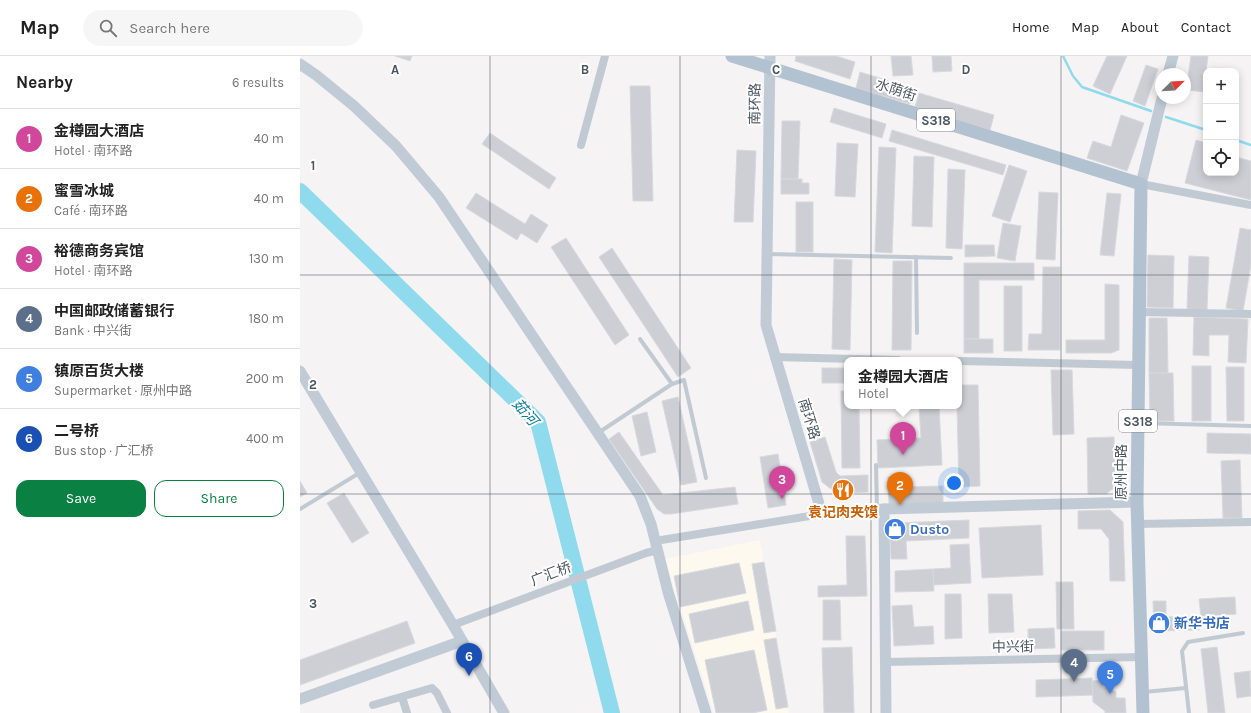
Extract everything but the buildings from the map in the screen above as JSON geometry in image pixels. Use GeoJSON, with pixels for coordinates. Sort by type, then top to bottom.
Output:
{"type":"FeatureCollection","features":[{"type":"Feature","properties":{"kind":"main road","name":"水荫街"},"geometry":{"type":"LineString","coordinates":[[732,56],[770,62],[1140,184]]}},
{"type":"Feature","properties":{"kind":"main road","name":"原州中路"},"geometry":{"type":"LineString","coordinates":[[1140,184],[1137,524],[1143,713]]}},
{"type":"Feature","properties":{"kind":"street"},"geometry":{"type":"LineString","coordinates":[[581,145],[605,56]]}},
{"type":"Feature","properties":{"kind":"street"},"geometry":{"type":"LineString","coordinates":[[1170,68],[1173,56]]}},
{"type":"Feature","properties":{"kind":"street","name":"南环路"},"geometry":{"type":"LineString","coordinates":[[770,62],[766,325],[774,357],[822,514]]}},
{"type":"Feature","properties":{"kind":"street"},"geometry":{"type":"LineString","coordinates":[[300,64],[354,106],[396,146],[439,197],[640,496],[651,524],[668,592],[706,713]]}},
{"type":"Feature","properties":{"kind":"street"},"geometry":{"type":"LineString","coordinates":[[1160,104],[1140,184],[1251,205]]}},
{"type":"Feature","properties":{"kind":"street"},"geometry":{"type":"LineString","coordinates":[[1139,312],[1250,314]]}},
{"type":"Feature","properties":{"kind":"street"},"geometry":{"type":"LineString","coordinates":[[774,357],[844,359]]}},
{"type":"Feature","properties":{"kind":"street"},"geometry":{"type":"LineString","coordinates":[[962,361],[1138,365]]}},
{"type":"Feature","properties":{"kind":"street"},"geometry":{"type":"LineString","coordinates":[[300,371],[453,625],[504,713]]}},
{"type":"Feature","properties":{"kind":"street"},"geometry":{"type":"LineString","coordinates":[[822,514],[880,509],[1137,502]]}},
{"type":"Feature","properties":{"kind":"street"},"geometry":{"type":"LineString","coordinates":[[880,509],[886,713]]}},
{"type":"Feature","properties":{"kind":"street","name":"广汇桥"},"geometry":{"type":"LineString","coordinates":[[453,625],[646,553],[656,545],[822,514]]}},
{"type":"Feature","properties":{"kind":"street"},"geometry":{"type":"LineString","coordinates":[[1137,524],[1251,522]]}},
{"type":"Feature","properties":{"kind":"street"},"geometry":{"type":"LineString","coordinates":[[300,699],[462,641]]}},
{"type":"Feature","properties":{"kind":"street","name":"中兴街"},"geometry":{"type":"LineString","coordinates":[[885,662],[1141,657]]}},
{"type":"Feature","properties":{"kind":"street"},"geometry":{"type":"LineString","coordinates":[[373,705],[432,688],[437,693],[447,713]]}},
{"type":"Feature","properties":{"kind":"street"},"geometry":{"type":"LineString","coordinates":[[402,697],[407,713]]}},
{"type":"Feature","properties":{"kind":"lane"},"geometry":{"type":"LineString","coordinates":[[767,254],[951,258]]}},
{"type":"Feature","properties":{"kind":"lane"},"geometry":{"type":"LineString","coordinates":[[916,258],[917,333]]}},
{"type":"Feature","properties":{"kind":"lane"},"geometry":{"type":"LineString","coordinates":[[640,339],[672,384]]}},
{"type":"Feature","properties":{"kind":"lane"},"geometry":{"type":"LineString","coordinates":[[597,433],[672,384],[684,380],[706,478]]}},
{"type":"Feature","properties":{"kind":"lane"},"geometry":{"type":"LineString","coordinates":[[1138,423],[1251,426]]}},
{"type":"Feature","properties":{"kind":"lane"},"geometry":{"type":"LineString","coordinates":[[876,465],[880,509]]}},
{"type":"Feature","properties":{"kind":"lane"},"geometry":{"type":"LineString","coordinates":[[300,509],[361,472]]}},
{"type":"Feature","properties":{"kind":"lane"},"geometry":{"type":"LineString","coordinates":[[1189,713],[1182,651],[1188,642],[1243,633]]}},
{"type":"Feature","properties":{"kind":"lane"},"geometry":{"type":"LineString","coordinates":[[1142,693],[1186,688]]}},
{"type":"Feature","properties":{"kind":"shaded area"},"geometry":{"type":"Polygon","coordinates":[[[760,540],[789,713],[714,713],[665,559],[760,540]]]}},
{"type":"Feature","properties":{"kind":"waterway"},"geometry":{"type":"LineString","coordinates":[[1063,56],[1073,76],[1082,87],[1151,111]]}},
{"type":"Feature","properties":{"kind":"waterway"},"geometry":{"type":"LineString","coordinates":[[1166,117],[1203,129]]}},
{"type":"Feature","properties":{"kind":"waterway"},"geometry":{"type":"LineString","coordinates":[[1239,141],[1251,145]]}},
{"type":"Feature","properties":{"kind":"waterway","name":"茹河"},"geometry":{"type":"LineString","coordinates":[[300,191],[538,422],[612,713]]}},
{"type":"Feature","properties":{"kind":"place","name":"金樽园大酒店"},"geometry":{"type":"Point","coordinates":[903,455]}},
{"type":"Feature","properties":{"kind":"place","name":"袁记肉夹馍"},"geometry":{"type":"Point","coordinates":[843,490]}},
{"type":"Feature","properties":{"kind":"place","name":"裕德商务宾馆"},"geometry":{"type":"Point","coordinates":[782,499]}},
{"type":"Feature","properties":{"kind":"place","name":"蜜雪冰城"},"geometry":{"type":"Point","coordinates":[900,505]}},
{"type":"Feature","properties":{"kind":"place","name":"Dusto"},"geometry":{"type":"Point","coordinates":[895,529]}},
{"type":"Feature","properties":{"kind":"place","name":"新华书店"},"geometry":{"type":"Point","coordinates":[1159,623]}},
{"type":"Feature","properties":{"kind":"place","name":"二号桥"},"geometry":{"type":"Point","coordinates":[469,676]}},
{"type":"Feature","properties":{"kind":"place","name":"中国邮政储蓄银行"},"geometry":{"type":"Point","coordinates":[1074,682]}},
{"type":"Feature","properties":{"kind":"place","name":"镇原百货大楼"},"geometry":{"type":"Point","coordinates":[1110,694]}}]}
